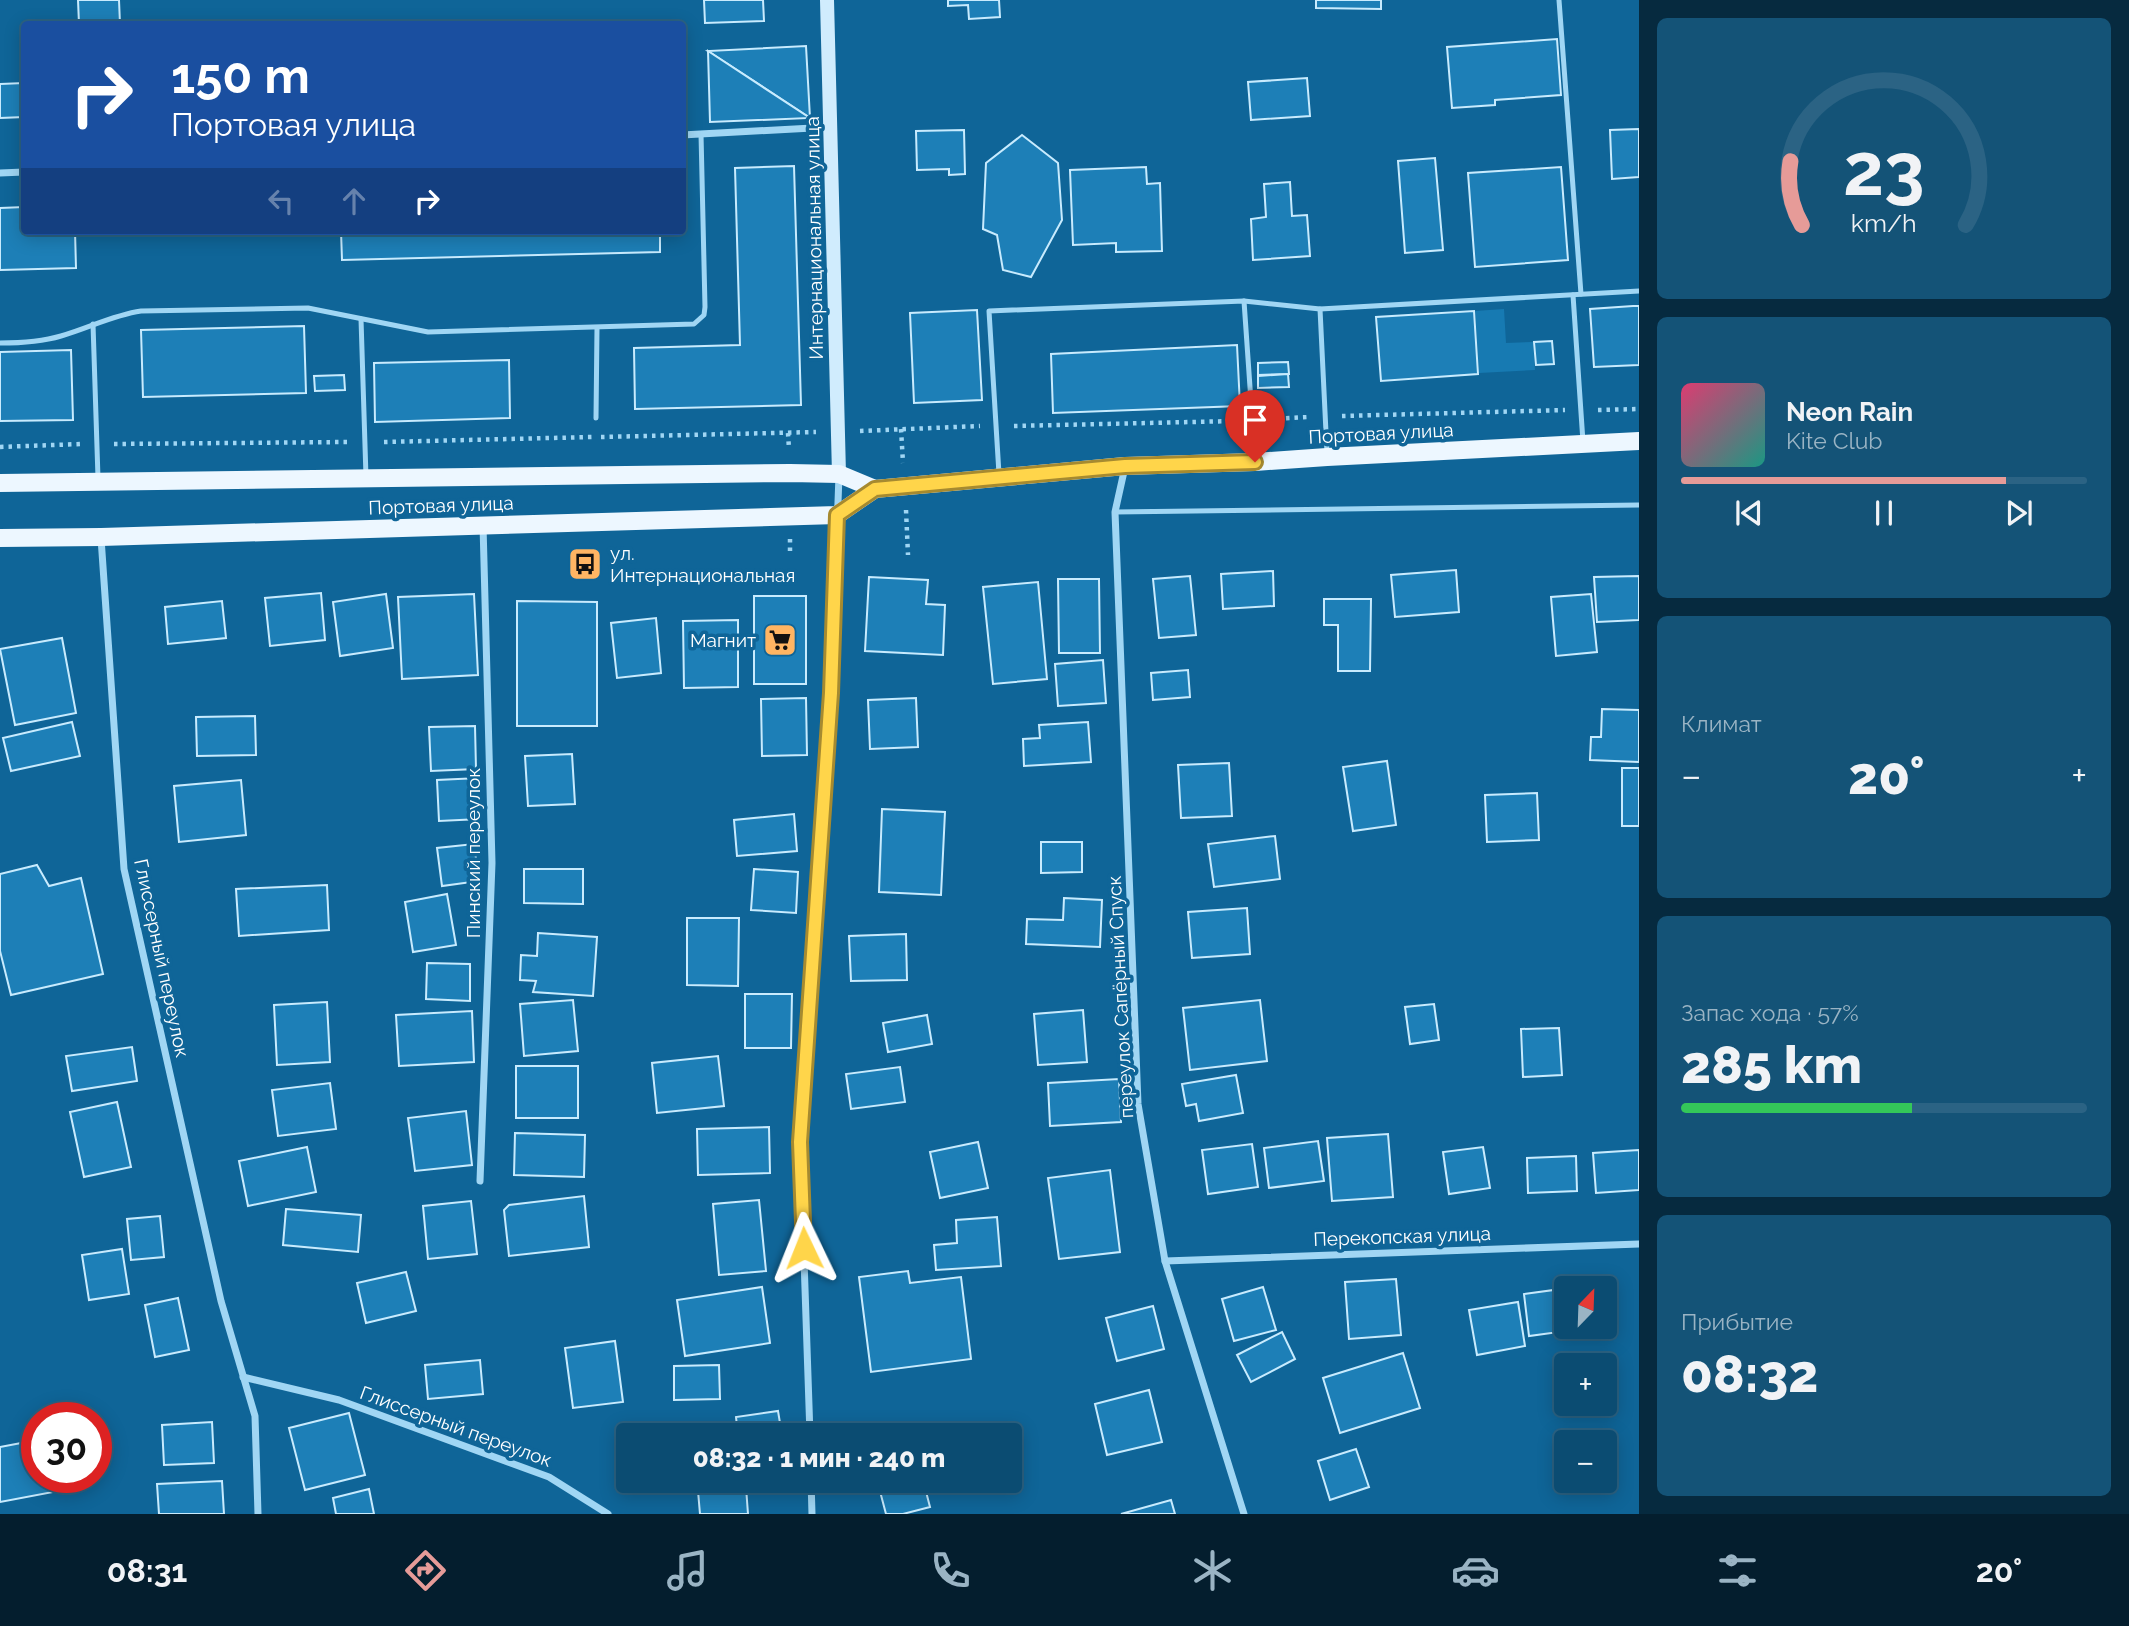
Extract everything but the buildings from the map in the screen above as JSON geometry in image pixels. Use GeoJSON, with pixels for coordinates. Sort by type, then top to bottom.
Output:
{"type":"FeatureCollection","features":[{"type":"Feature","properties":{"kind":"main road","name":"Портовая улица"},"geometry":{"type":"LineString","coordinates":[[0,483],[839,474],[875,489],[1125,466],[1255,462],[1639,441]]}},
{"type":"Feature","properties":{"kind":"main road","name":"Портовая улица"},"geometry":{"type":"LineString","coordinates":[[0,538],[837,515],[875,489]]}},
{"type":"Feature","properties":{"kind":"street","name":"Интернациональная улица"},"geometry":{"type":"LineString","coordinates":[[827,0],[839,474]]}},
{"type":"Feature","properties":{"kind":"street"},"geometry":{"type":"LineString","coordinates":[[686,135],[831,127]]}},
{"type":"Feature","properties":{"kind":"street"},"geometry":{"type":"LineString","coordinates":[[0,173],[21,172]]}},
{"type":"Feature","properties":{"kind":"street","name":"переулок Сапёрный Спуск"},"geometry":{"type":"LineString","coordinates":[[1125,466],[1115,512],[1138,1104],[1165,1261],[1244,1514]]}},
{"type":"Feature","properties":{"kind":"street"},"geometry":{"type":"LineString","coordinates":[[810,1423],[800,1142],[831,693],[839,474]]}},
{"type":"Feature","properties":{"kind":"street","name":"Пинский переулок"},"geometry":{"type":"LineString","coordinates":[[481,1181],[492,863],[484,524]]}},
{"type":"Feature","properties":{"kind":"street","name":"Глиссерный переулок"},"geometry":{"type":"LineString","coordinates":[[101,537],[124,869],[221,1301],[255,1416],[258,1514]]}},
{"type":"Feature","properties":{"kind":"street","name":"Перекопская улица"},"geometry":{"type":"LineString","coordinates":[[1165,1261],[1639,1244]]}},
{"type":"Feature","properties":{"kind":"street","name":"Глиссерный переулок"},"geometry":{"type":"LineString","coordinates":[[243,1377],[339,1400],[458,1442],[549,1477],[608,1514]]}},
{"type":"Feature","properties":{"kind":"street"},"geometry":{"type":"LineString","coordinates":[[812,1493],[813,1514]]}},
{"type":"Feature","properties":{"kind":"lane"},"geometry":{"type":"LineString","coordinates":[[1559,0],[1581,295]]}},
{"type":"Feature","properties":{"kind":"lane"},"geometry":{"type":"LineString","coordinates":[[0,344],[44,340],[117,316],[141,312],[287,308],[323,310],[428,332],[688,325],[700,321],[704,315],[701,134]]}},
{"type":"Feature","properties":{"kind":"lane"},"geometry":{"type":"LineString","coordinates":[[999,477],[989,311],[1244,301],[1321,309],[1639,291]]}},
{"type":"Feature","properties":{"kind":"lane"},"geometry":{"type":"LineString","coordinates":[[1573,295],[1583,443]]}},
{"type":"Feature","properties":{"kind":"lane"},"geometry":{"type":"LineString","coordinates":[[1244,301],[1255,462]]}},
{"type":"Feature","properties":{"kind":"lane"},"geometry":{"type":"LineString","coordinates":[[1321,309],[1327,457]]}},
{"type":"Feature","properties":{"kind":"lane"},"geometry":{"type":"LineString","coordinates":[[361,319],[366,479]]}},
{"type":"Feature","properties":{"kind":"lane"},"geometry":{"type":"LineString","coordinates":[[93,324],[98,482]]}},
{"type":"Feature","properties":{"kind":"lane"},"geometry":{"type":"LineString","coordinates":[[596,418],[597,328]]}},
{"type":"Feature","properties":{"kind":"lane"},"geometry":{"type":"LineString","coordinates":[[1115,512],[1639,505]]}},
{"type":"Feature","properties":{"kind":"shaded area"},"geometry":{"type":"Polygon","coordinates":[[[1504,309],[1506,343],[1533,342],[1535,370],[1479,373],[1475,311],[1504,309]]]}},
{"type":"Feature","properties":{"kind":"place","name":"ул. Интернациональная"},"geometry":{"type":"Point","coordinates":[585,564]}},
{"type":"Feature","properties":{"kind":"place","name":"Магнит"},"geometry":{"type":"Point","coordinates":[780,640]}},
{"type":"Feature","properties":{"kind":"route"},"geometry":{"type":"LineString","coordinates":[[804,1248],[800,1142],[831,693],[837,515],[875,489],[1125,466],[1255,462]]}}]}
